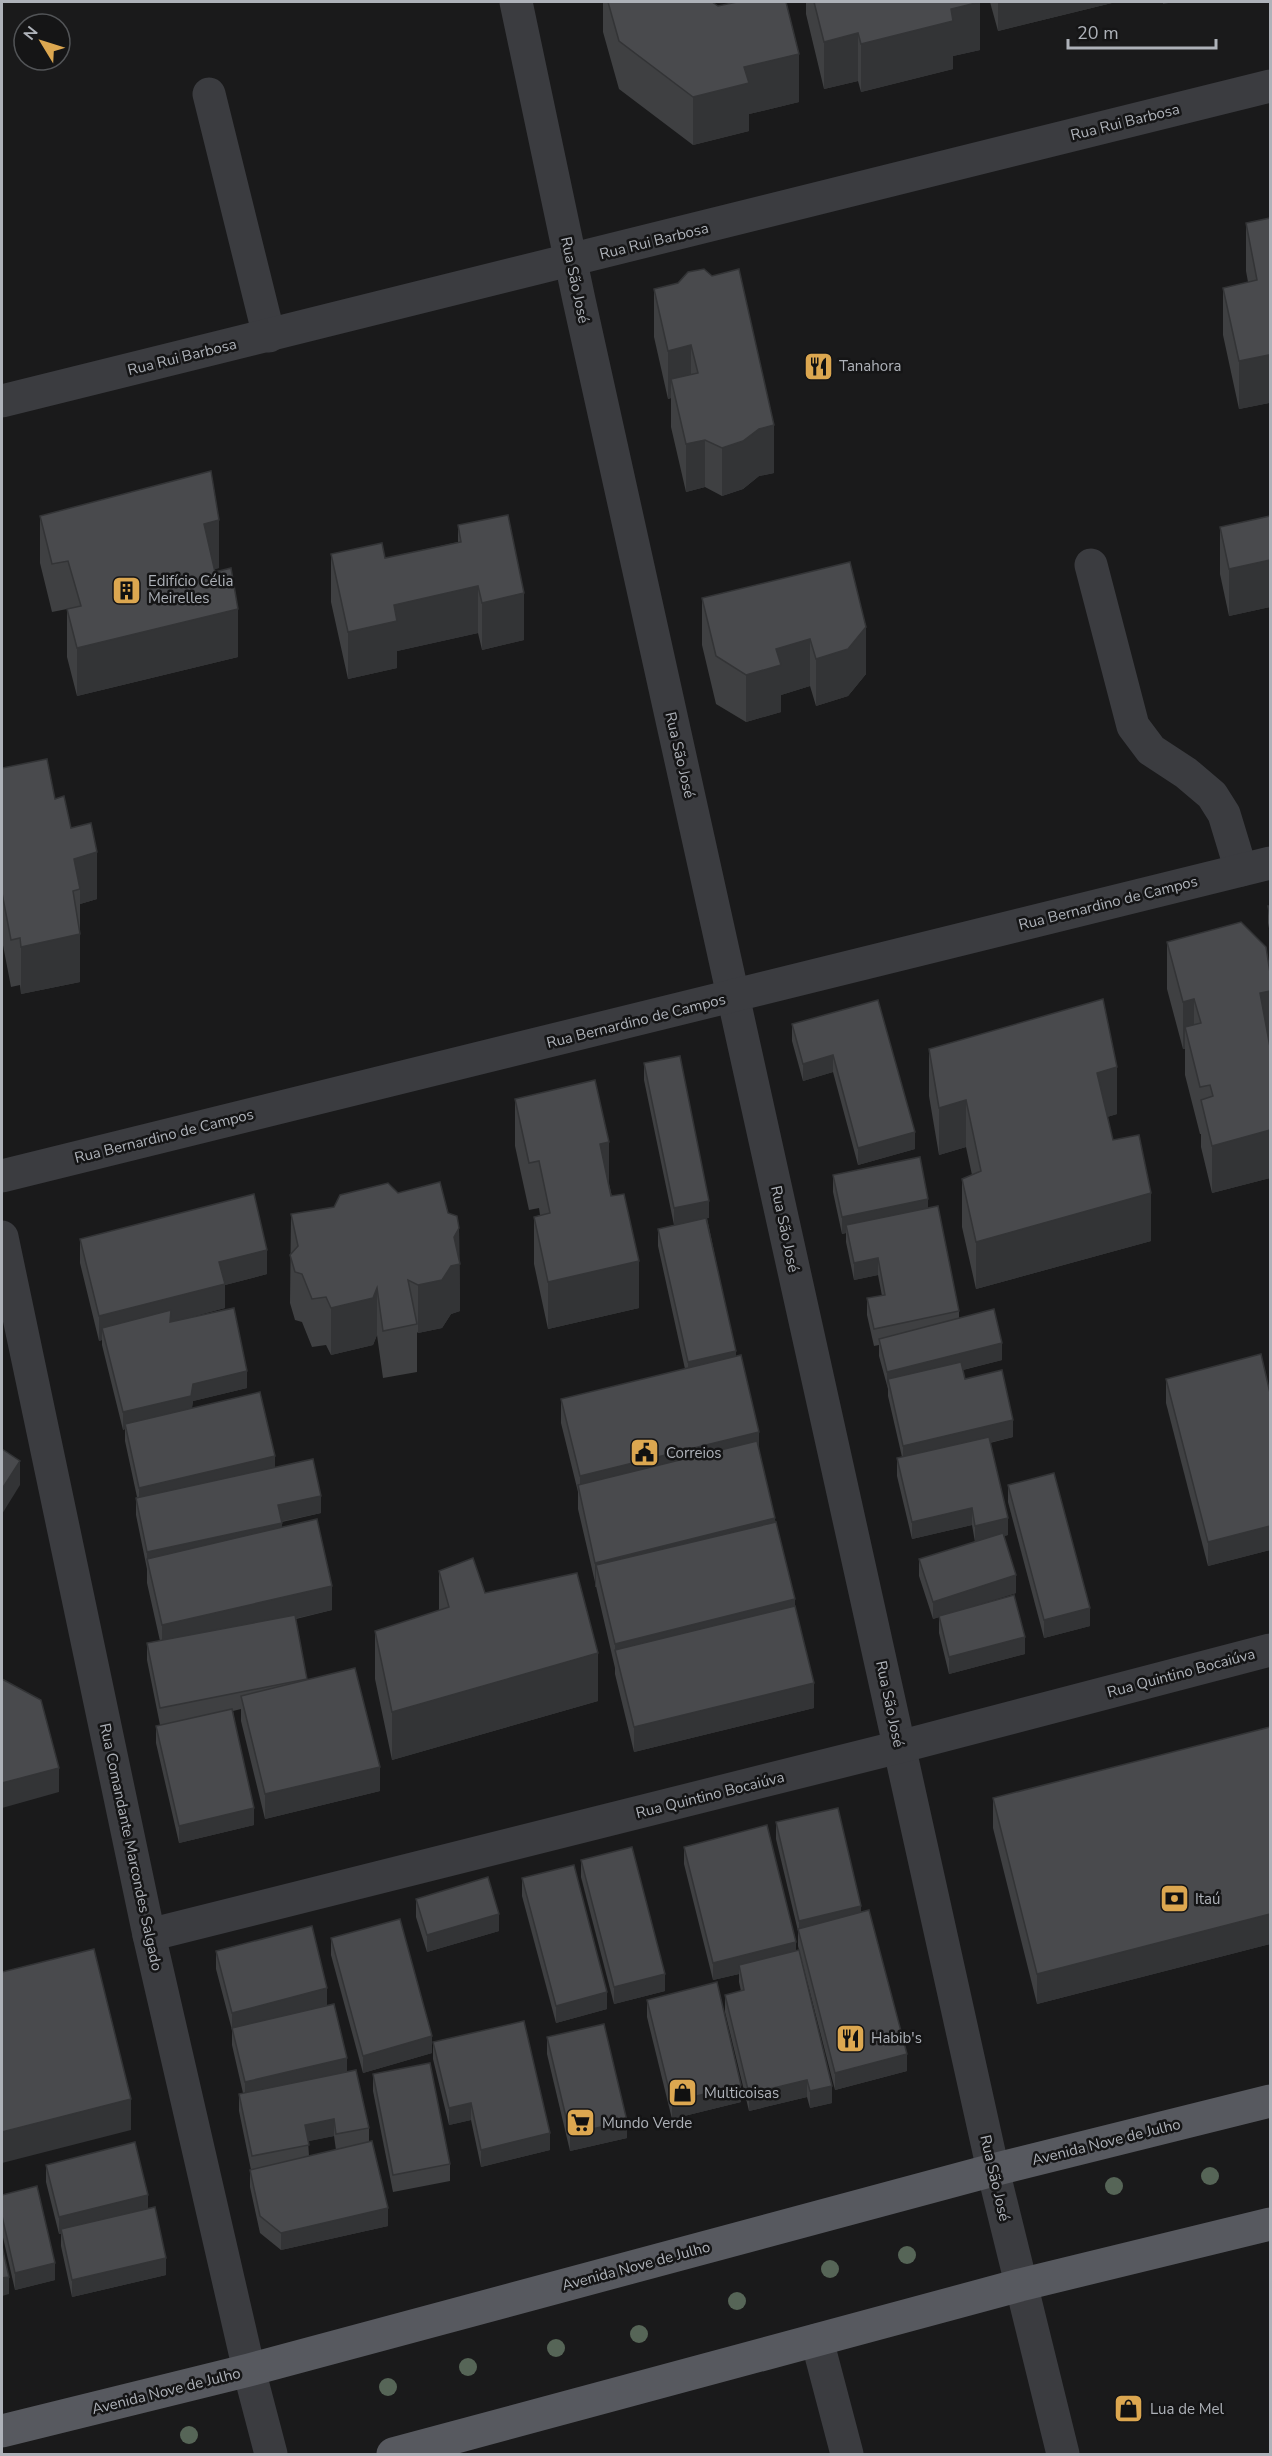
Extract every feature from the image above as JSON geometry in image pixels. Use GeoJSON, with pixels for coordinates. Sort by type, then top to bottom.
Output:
{"type":"FeatureCollection","features":[{"type":"Feature","properties":{"kind":"main road","name":"Avenida Nove de Julho"},"geometry":{"type":"LineString","coordinates":[[2,2431],[249,2370],[993,2170],[1270,2101]]}},
{"type":"Feature","properties":{"kind":"main road"},"geometry":{"type":"LineString","coordinates":[[393,2454],[1020,2286],[1270,2224]]}},
{"type":"Feature","properties":{"kind":"street","name":"Rua São José"},"geometry":{"type":"LineString","coordinates":[[516,2],[570,262],[993,2170],[1063,2454]]}},
{"type":"Feature","properties":{"kind":"street","name":"Rua Rui Barbosa"},"geometry":{"type":"LineString","coordinates":[[2,401],[570,262],[1270,86]]}},
{"type":"Feature","properties":{"kind":"street"},"geometry":{"type":"LineString","coordinates":[[209,93],[269,336]]}},
{"type":"Feature","properties":{"kind":"street"},"geometry":{"type":"LineString","coordinates":[[1091,565],[1133,726],[1151,750],[1186,773],[1212,795],[1256,866]]}},
{"type":"Feature","properties":{"kind":"street","name":"Rua Bernardino de Campos"},"geometry":{"type":"LineString","coordinates":[[2,1176],[734,997],[1256,866]]}},
{"type":"Feature","properties":{"kind":"street","name":"Rua Comandante Marcondes Salgado"},"geometry":{"type":"LineString","coordinates":[[2,1237],[149,1935],[249,2370],[271,2454]]}},
{"type":"Feature","properties":{"kind":"street","name":"Rua Quintino Bocaiúva"},"geometry":{"type":"LineString","coordinates":[[149,1935],[900,1747],[1270,1650]]}},
{"type":"Feature","properties":{"kind":"street"},"geometry":{"type":"LineString","coordinates":[[817,2340],[847,2454]]}},
{"type":"Feature","properties":{"kind":"building"},"geometry":{"type":"Polygon","coordinates":[[[608,2],[712,2],[718,6],[737,2],[786,2],[799,54],[744,67],[749,83],[693,97],[619,41],[608,2]]]}},
{"type":"Feature","properties":{"kind":"building"},"geometry":{"type":"Polygon","coordinates":[[[814,2],[980,2],[951,9],[953,21],[861,44],[858,33],[824,42],[814,2]]]}},
{"type":"Feature","properties":{"kind":"building"},"geometry":{"type":"Polygon","coordinates":[[[1270,218],[1270,362],[1269,355],[1239,361],[1223,288],[1257,280],[1246,223],[1270,218]]]}},
{"type":"Feature","properties":{"kind":"building"},"geometry":{"type":"Polygon","coordinates":[[[704,269],[712,276],[739,269],[774,425],[759,429],[743,441],[722,448],[705,440],[686,444],[671,379],[698,373],[691,345],[668,351],[654,289],[678,283],[688,272],[704,269]]]}},
{"type":"Feature","properties":{"kind":"building"},"geometry":{"type":"Polygon","coordinates":[[[211,471],[219,520],[204,524],[215,572],[231,568],[238,609],[77,648],[67,609],[81,606],[68,561],[52,564],[40,516],[211,471]]]}},
{"type":"Feature","properties":{"kind":"building"},"geometry":{"type":"Polygon","coordinates":[[[508,515],[524,593],[482,603],[478,586],[394,605],[397,621],[348,632],[331,554],[382,543],[385,558],[461,542],[458,525],[508,515]]]}},
{"type":"Feature","properties":{"kind":"building"},"geometry":{"type":"Polygon","coordinates":[[[1270,516],[1270,560],[1229,569],[1220,527],[1270,516]]]}},
{"type":"Feature","properties":{"kind":"building"},"geometry":{"type":"Polygon","coordinates":[[[850,562],[866,627],[848,649],[816,659],[810,639],[776,649],[781,665],[746,675],[716,656],[702,598],[850,562]]]}},
{"type":"Feature","properties":{"kind":"building"},"geometry":{"type":"Polygon","coordinates":[[[47,759],[55,799],[64,796],[71,828],[91,823],[97,852],[74,859],[80,889],[73,891],[80,934],[21,947],[20,938],[11,940],[2,893],[2,768],[47,759]]]}},
{"type":"Feature","properties":{"kind":"building"},"geometry":{"type":"Polygon","coordinates":[[[1241,922],[1266,947],[1270,973],[1270,991],[1260,993],[1270,1047],[1270,1130],[1212,1146],[1201,1100],[1213,1096],[1210,1085],[1200,1087],[1185,1027],[1201,1023],[1194,999],[1183,1002],[1167,942],[1241,922]]]}},
{"type":"Feature","properties":{"kind":"building"},"geometry":{"type":"Polygon","coordinates":[[[1103,999],[1117,1067],[1097,1073],[1113,1140],[1139,1135],[1151,1193],[976,1242],[962,1179],[981,1171],[966,1100],[939,1108],[929,1049],[1103,999]]]}},
{"type":"Feature","properties":{"kind":"building"},"geometry":{"type":"Polygon","coordinates":[[[878,1000],[915,1132],[858,1148],[833,1055],[803,1064],[792,1024],[878,1000]]]}},
{"type":"Feature","properties":{"kind":"building"},"geometry":{"type":"Polygon","coordinates":[[[680,1056],[709,1201],[674,1208],[644,1063],[680,1056]]]}},
{"type":"Feature","properties":{"kind":"building"},"geometry":{"type":"Polygon","coordinates":[[[595,1080],[609,1142],[600,1144],[611,1196],[624,1194],[639,1261],[548,1282],[534,1217],[550,1213],[539,1161],[529,1163],[515,1099],[595,1080]]]}},
{"type":"Feature","properties":{"kind":"building"},"geometry":{"type":"Polygon","coordinates":[[[920,1157],[928,1199],[842,1217],[833,1175],[920,1157]]]}},
{"type":"Feature","properties":{"kind":"building"},"geometry":{"type":"Polygon","coordinates":[[[440,1182],[448,1213],[457,1216],[459,1228],[454,1237],[460,1264],[451,1266],[442,1280],[418,1285],[408,1280],[417,1324],[383,1331],[377,1288],[373,1298],[331,1308],[326,1297],[312,1299],[302,1274],[295,1272],[290,1255],[298,1246],[291,1214],[334,1207],[340,1195],[388,1183],[398,1193],[440,1182]]]}},
{"type":"Feature","properties":{"kind":"building"},"geometry":{"type":"Polygon","coordinates":[[[254,1194],[267,1250],[219,1262],[225,1284],[99,1316],[80,1239],[254,1194]]]}},
{"type":"Feature","properties":{"kind":"building"},"geometry":{"type":"Polygon","coordinates":[[[938,1206],[959,1311],[874,1329],[867,1298],[885,1295],[878,1258],[854,1263],[846,1225],[938,1206]]]}},
{"type":"Feature","properties":{"kind":"building"},"geometry":{"type":"Polygon","coordinates":[[[706,1218],[736,1351],[688,1362],[658,1229],[706,1218]]]}},
{"type":"Feature","properties":{"kind":"building"},"geometry":{"type":"Polygon","coordinates":[[[234,1308],[247,1371],[193,1384],[191,1396],[123,1412],[102,1328],[171,1310],[170,1322],[234,1308]]]}},
{"type":"Feature","properties":{"kind":"building"},"geometry":{"type":"Polygon","coordinates":[[[994,1309],[1002,1343],[887,1372],[879,1339],[994,1309]]]}},
{"type":"Feature","properties":{"kind":"building"},"geometry":{"type":"Polygon","coordinates":[[[1261,1354],[1270,1393],[1270,1526],[1208,1542],[1166,1379],[1261,1354]]]}},
{"type":"Feature","properties":{"kind":"building"},"geometry":{"type":"Polygon","coordinates":[[[741,1355],[759,1432],[580,1476],[561,1399],[741,1355]]]}},
{"type":"Feature","properties":{"kind":"building"},"geometry":{"type":"Polygon","coordinates":[[[961,1362],[965,1379],[1002,1370],[1013,1420],[903,1446],[888,1379],[961,1362]]]}},
{"type":"Feature","properties":{"kind":"building"},"geometry":{"type":"Polygon","coordinates":[[[260,1392],[275,1456],[139,1488],[125,1424],[260,1392]]]}},
{"type":"Feature","properties":{"kind":"building"},"geometry":{"type":"Polygon","coordinates":[[[989,1437],[1008,1518],[975,1526],[972,1508],[912,1522],[897,1458],[989,1437]]]}},
{"type":"Feature","properties":{"kind":"building"},"geometry":{"type":"Polygon","coordinates":[[[757,1441],[775,1518],[595,1563],[578,1485],[757,1441]]]}},
{"type":"Feature","properties":{"kind":"building"},"geometry":{"type":"Polygon","coordinates":[[[2,1449],[20,1461],[2,1489],[2,1449]]]}},
{"type":"Feature","properties":{"kind":"building"},"geometry":{"type":"Polygon","coordinates":[[[313,1459],[321,1496],[278,1505],[282,1523],[147,1552],[136,1498],[313,1459]]]}},
{"type":"Feature","properties":{"kind":"building"},"geometry":{"type":"Polygon","coordinates":[[[1054,1473],[1090,1608],[1044,1620],[1008,1485],[1054,1473]]]}},
{"type":"Feature","properties":{"kind":"building"},"geometry":{"type":"Polygon","coordinates":[[[317,1519],[332,1586],[162,1625],[147,1559],[317,1519]]]}},
{"type":"Feature","properties":{"kind":"building"},"geometry":{"type":"Polygon","coordinates":[[[776,1522],[795,1599],[615,1644],[596,1565],[776,1522]]]}},
{"type":"Feature","properties":{"kind":"building"},"geometry":{"type":"Polygon","coordinates":[[[1003,1533],[1016,1575],[933,1602],[919,1559],[1003,1533]]]}},
{"type":"Feature","properties":{"kind":"building"},"geometry":{"type":"Polygon","coordinates":[[[473,1558],[485,1593],[577,1573],[598,1653],[392,1712],[375,1631],[449,1607],[439,1571],[473,1558]]]}},
{"type":"Feature","properties":{"kind":"building"},"geometry":{"type":"Polygon","coordinates":[[[1014,1595],[1025,1637],[949,1657],[939,1616],[1014,1595]]]}},
{"type":"Feature","properties":{"kind":"building"},"geometry":{"type":"Polygon","coordinates":[[[795,1606],[814,1683],[634,1727],[615,1650],[795,1606]]]}},
{"type":"Feature","properties":{"kind":"building"},"geometry":{"type":"Polygon","coordinates":[[[295,1615],[307,1679],[160,1708],[147,1643],[295,1615]]]}},
{"type":"Feature","properties":{"kind":"building"},"geometry":{"type":"Polygon","coordinates":[[[355,1668],[380,1767],[265,1794],[241,1696],[355,1668]]]}},
{"type":"Feature","properties":{"kind":"building"},"geometry":{"type":"Polygon","coordinates":[[[2,1679],[41,1700],[59,1768],[2,1783],[2,1679]]]}},
{"type":"Feature","properties":{"kind":"building"},"geometry":{"type":"Polygon","coordinates":[[[232,1709],[254,1808],[179,1826],[156,1726],[232,1709]]]}},
{"type":"Feature","properties":{"kind":"building"},"geometry":{"type":"Polygon","coordinates":[[[1270,1727],[1270,1914],[1037,1974],[993,1798],[1270,1727]]]}},
{"type":"Feature","properties":{"kind":"building"},"geometry":{"type":"Polygon","coordinates":[[[838,1808],[861,1906],[799,1921],[776,1822],[838,1808]]]}},
{"type":"Feature","properties":{"kind":"building"},"geometry":{"type":"Polygon","coordinates":[[[767,1825],[796,1942],[713,1963],[684,1847],[767,1825]]]}},
{"type":"Feature","properties":{"kind":"building"},"geometry":{"type":"Polygon","coordinates":[[[632,1847],[665,1974],[614,1987],[581,1860],[632,1847]]]}},
{"type":"Feature","properties":{"kind":"building"},"geometry":{"type":"Polygon","coordinates":[[[574,1865],[607,1992],[556,2006],[522,1878],[574,1865]]]}},
{"type":"Feature","properties":{"kind":"building"},"geometry":{"type":"Polygon","coordinates":[[[488,1877],[499,1914],[427,1935],[416,1899],[488,1877]]]}},
{"type":"Feature","properties":{"kind":"building"},"geometry":{"type":"Polygon","coordinates":[[[869,1910],[907,2054],[835,2073],[798,1929],[869,1910]]]}},
{"type":"Feature","properties":{"kind":"building"},"geometry":{"type":"Polygon","coordinates":[[[400,1919],[432,2036],[363,2056],[331,1938],[400,1919]]]}},
{"type":"Feature","properties":{"kind":"building"},"geometry":{"type":"Polygon","coordinates":[[[312,1926],[327,1988],[232,2013],[216,1951],[312,1926]]]}},
{"type":"Feature","properties":{"kind":"building"},"geometry":{"type":"Polygon","coordinates":[[[94,1949],[131,2099],[2,2132],[2,1972],[94,1949]]]}},
{"type":"Feature","properties":{"kind":"building"},"geometry":{"type":"Polygon","coordinates":[[[799,1950],[832,2086],[810,2091],[807,2080],[749,2094],[725,1995],[744,1990],[739,1965],[799,1950]]]}},
{"type":"Feature","properties":{"kind":"building"},"geometry":{"type":"Polygon","coordinates":[[[717,1982],[741,2085],[672,2102],[647,2000],[717,1982]]]}},
{"type":"Feature","properties":{"kind":"building"},"geometry":{"type":"Polygon","coordinates":[[[334,2004],[347,2058],[245,2082],[232,2028],[334,2004]]]}},
{"type":"Feature","properties":{"kind":"building"},"geometry":{"type":"Polygon","coordinates":[[[524,2021],[550,2133],[481,2150],[471,2103],[449,2108],[433,2042],[524,2021]]]}},
{"type":"Feature","properties":{"kind":"building"},"geometry":{"type":"Polygon","coordinates":[[[604,2024],[627,2121],[570,2134],[547,2037],[604,2024]]]}},
{"type":"Feature","properties":{"kind":"building"},"geometry":{"type":"Polygon","coordinates":[[[430,2063],[450,2164],[393,2175],[373,2074],[430,2063]]]}},
{"type":"Feature","properties":{"kind":"building"},"geometry":{"type":"Polygon","coordinates":[[[356,2070],[369,2128],[336,2134],[334,2119],[305,2125],[309,2145],[252,2156],[239,2094],[356,2070]]]}},
{"type":"Feature","properties":{"kind":"building"},"geometry":{"type":"Polygon","coordinates":[[[372,2141],[388,2208],[281,2233],[260,2216],[250,2170],[372,2141]]]}},
{"type":"Feature","properties":{"kind":"building"},"geometry":{"type":"Polygon","coordinates":[[[135,2142],[148,2195],[59,2217],[46,2165],[135,2142]]]}},
{"type":"Feature","properties":{"kind":"building"},"geometry":{"type":"Polygon","coordinates":[[[37,2186],[55,2263],[15,2273],[2,2216],[2,2195],[37,2186]]]}},
{"type":"Feature","properties":{"kind":"building"},"geometry":{"type":"Polygon","coordinates":[[[155,2207],[166,2258],[72,2280],[61,2229],[155,2207]]]}},
{"type":"Feature","properties":{"kind":"building"},"geometry":{"type":"Polygon","coordinates":[[[2,2246],[9,2277],[2,2278],[2,2246]]]}},
{"type":"Feature","properties":{"kind":"place","name":"Tanahora"},"geometry":{"type":"Point","coordinates":[818,366]}},
{"type":"Feature","properties":{"kind":"place","name":"Edifício Célia Meirelles"},"geometry":{"type":"Point","coordinates":[127,590]}},
{"type":"Feature","properties":{"kind":"place","name":"Correios"},"geometry":{"type":"Point","coordinates":[645,1453]}},
{"type":"Feature","properties":{"kind":"place","name":"Itaú"},"geometry":{"type":"Point","coordinates":[1174,1899]}},
{"type":"Feature","properties":{"kind":"place","name":"Habib's"},"geometry":{"type":"Point","coordinates":[850,2038]}},
{"type":"Feature","properties":{"kind":"place","name":"Multicoisas"},"geometry":{"type":"Point","coordinates":[683,2093]}},
{"type":"Feature","properties":{"kind":"place","name":"Mundo Verde"},"geometry":{"type":"Point","coordinates":[581,2123]}},
{"type":"Feature","properties":{"kind":"place","name":"Lua de Mel"},"geometry":{"type":"Point","coordinates":[1129,2409]}}]}
